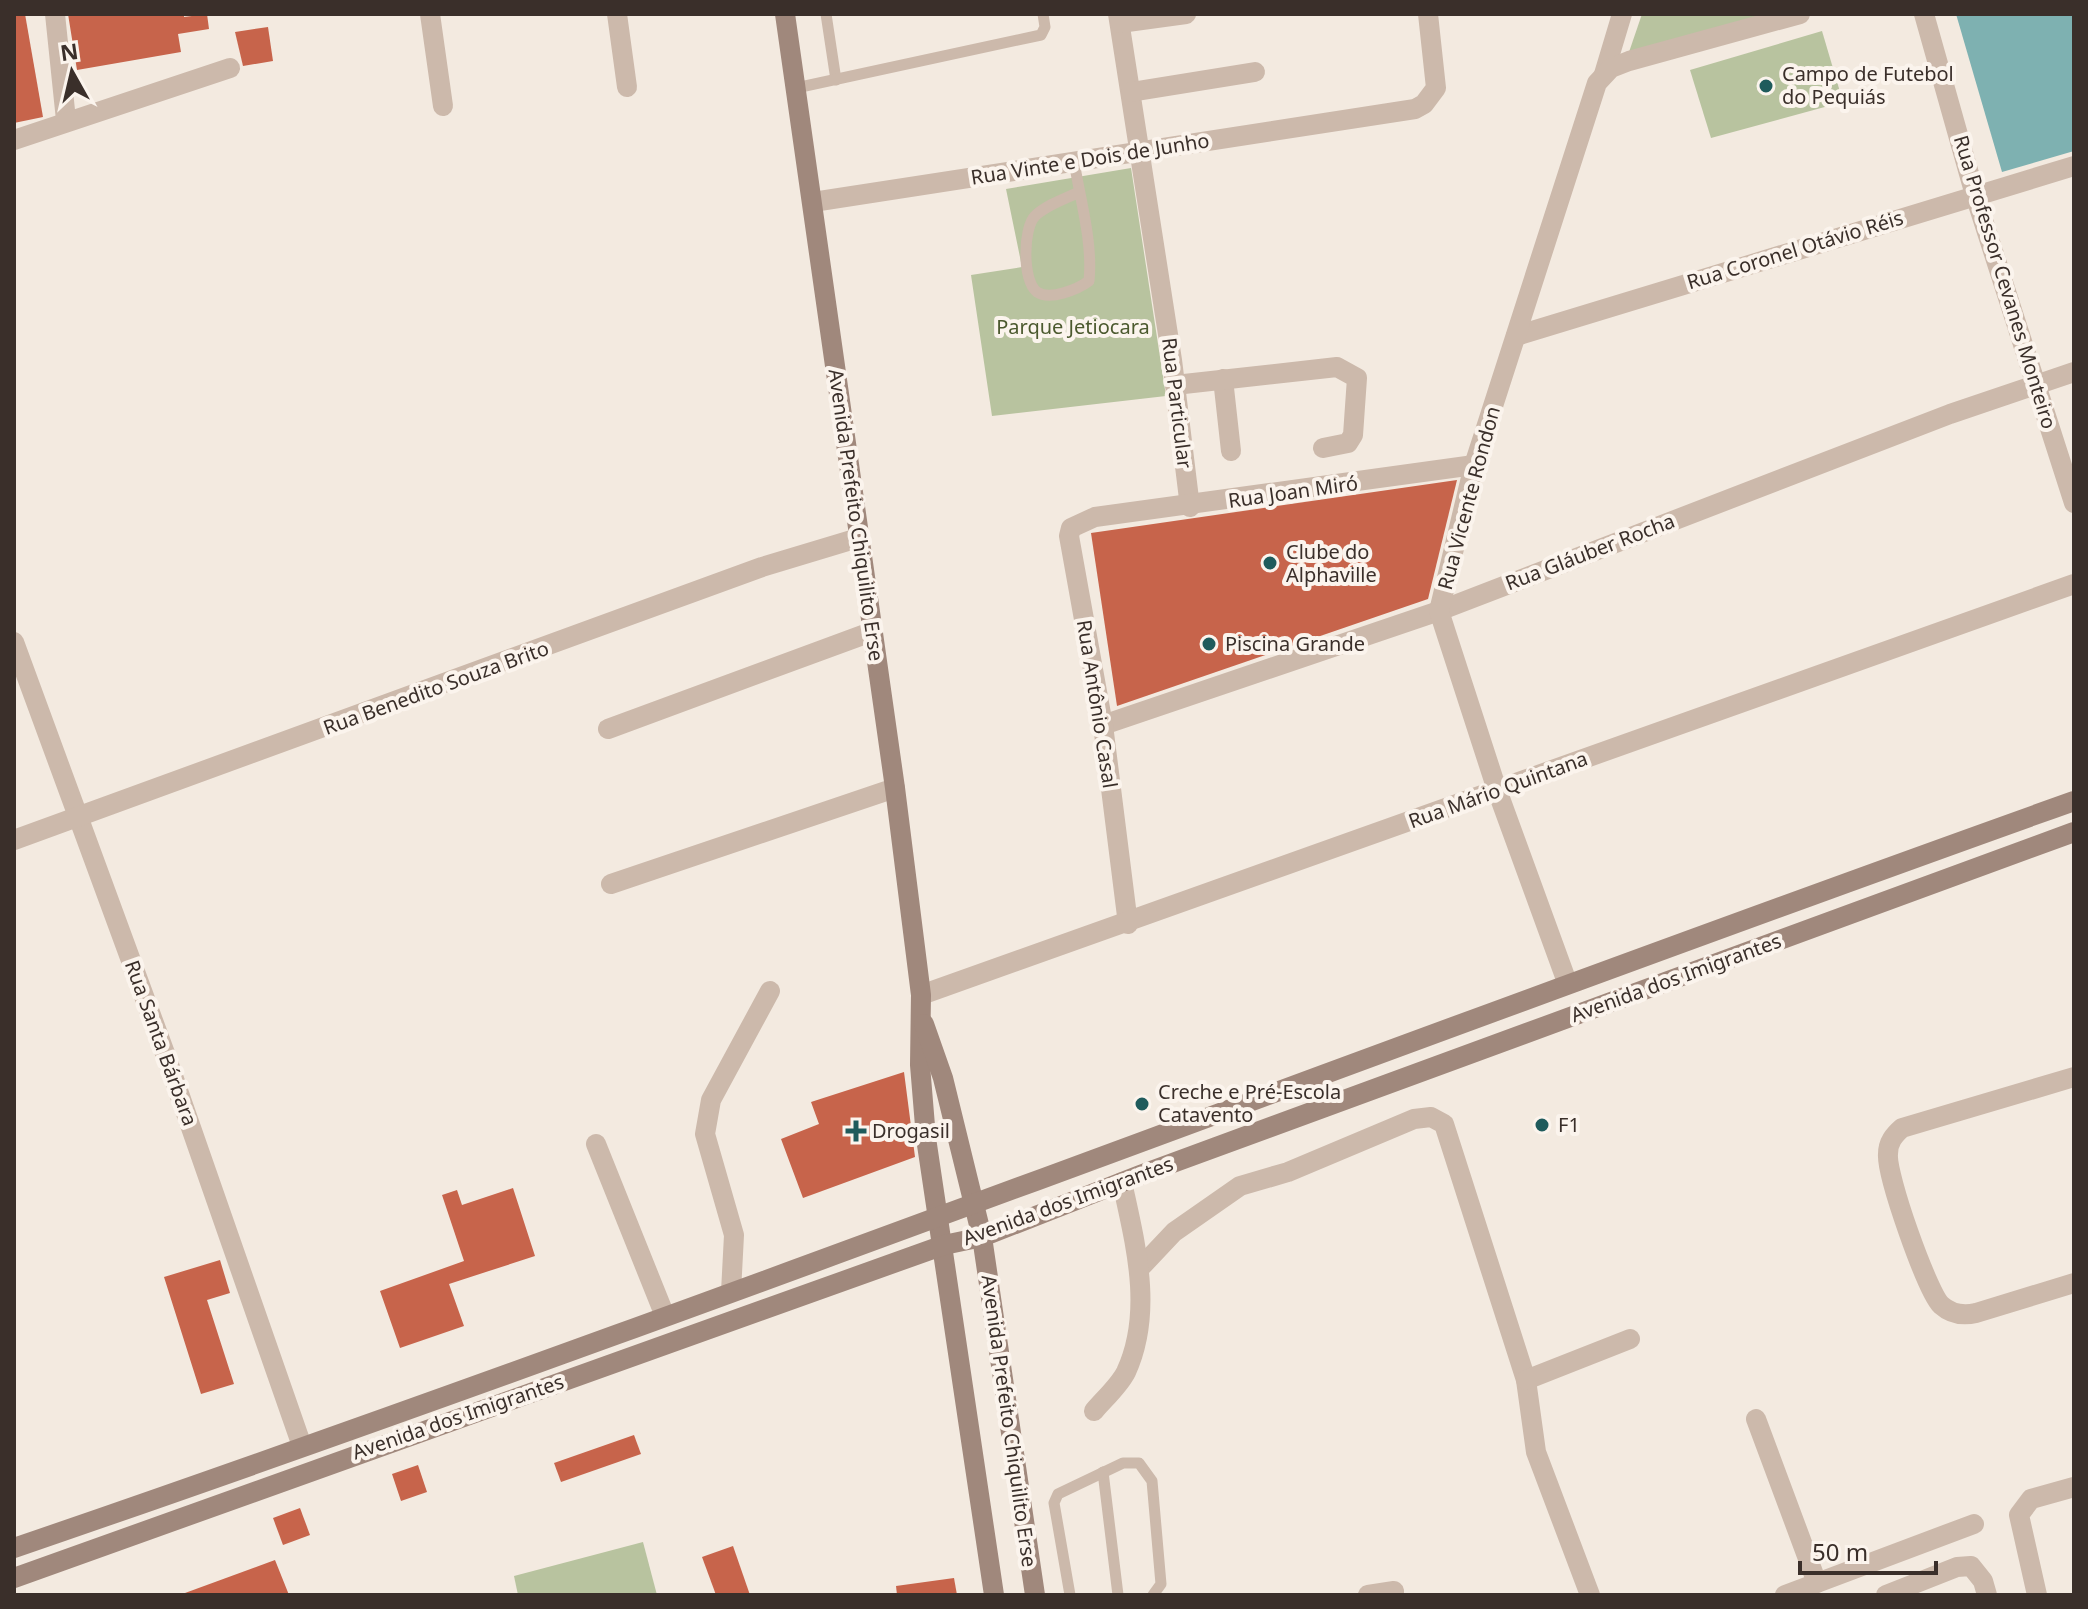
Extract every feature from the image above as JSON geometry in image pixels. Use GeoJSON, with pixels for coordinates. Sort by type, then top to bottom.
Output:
{"type":"FeatureCollection","features":[{"type":"Feature","properties":{"kind":"main road","name":"Avenida Prefeito Chiquilito Erse"},"geometry":{"type":"LineString","coordinates":[[785,14],[895,788],[921,995],[922,1096],[994,1595]]}},
{"type":"Feature","properties":{"kind":"main road","name":"Avenida dos Imigrantes"},"geometry":{"type":"LineString","coordinates":[[14,1548],[665,1316],[1567,982],[2074,801]]}},
{"type":"Feature","properties":{"kind":"main road","name":"Avenida dos Imigrantes"},"geometry":{"type":"LineString","coordinates":[[14,1578],[944,1245],[982,1237],[1122,1182],[2074,832]]}},
{"type":"Feature","properties":{"kind":"main road","name":"Avenida Prefeito Chiquilito Erse"},"geometry":{"type":"LineString","coordinates":[[921,1016],[937,1056],[982,1237],[1035,1595]]}},
{"type":"Feature","properties":{"kind":"main road"},"geometry":{"type":"LineString","coordinates":[[1446,1027],[1458,1059]]}},
{"type":"Feature","properties":{"kind":"main road"},"geometry":{"type":"LineString","coordinates":[[665,1316],[681,1324],[676,1340]]}},
{"type":"Feature","properties":{"kind":"street"},"geometry":{"type":"LineString","coordinates":[[55,14],[66,120]]}},
{"type":"Feature","properties":{"kind":"street"},"geometry":{"type":"LineString","coordinates":[[430,14],[443,106]]}},
{"type":"Feature","properties":{"kind":"street"},"geometry":{"type":"LineString","coordinates":[[617,14],[627,87]]}},
{"type":"Feature","properties":{"kind":"street"},"geometry":{"type":"LineString","coordinates":[[1119,19],[1186,14]]}},
{"type":"Feature","properties":{"kind":"street","name":"Rua Vinte e Dois de Junho"},"geometry":{"type":"LineString","coordinates":[[813,202],[1415,109],[1432,96],[1436,88],[1428,14]]}},
{"type":"Feature","properties":{"kind":"street"},"geometry":{"type":"LineString","coordinates":[[1604,74],[1622,14]]}},
{"type":"Feature","properties":{"kind":"street"},"geometry":{"type":"LineString","coordinates":[[1604,74],[1611,68],[1660,52],[1800,14]]}},
{"type":"Feature","properties":{"kind":"street","name":"Rua Professor Cevanes Monteiro"},"geometry":{"type":"LineString","coordinates":[[1924,14],[1975,195],[2074,503]]}},
{"type":"Feature","properties":{"kind":"street","name":"Rua Particular"},"geometry":{"type":"LineString","coordinates":[[1119,19],[1175,385],[1190,507]]}},
{"type":"Feature","properties":{"kind":"street"},"geometry":{"type":"LineString","coordinates":[[14,140],[66,120],[230,68]]}},
{"type":"Feature","properties":{"kind":"street"},"geometry":{"type":"LineString","coordinates":[[1131,92],[1255,72]]}},
{"type":"Feature","properties":{"kind":"street","name":"Rua Vicente Rondon"},"geometry":{"type":"LineString","coordinates":[[1567,982],[1497,790],[1439,611],[1474,465],[1589,103],[1604,74]]}},
{"type":"Feature","properties":{"kind":"street","name":"Rua Coronel Otávio Réis"},"geometry":{"type":"LineString","coordinates":[[1516,336],[2074,166]]}},
{"type":"Feature","properties":{"kind":"street"},"geometry":{"type":"LineString","coordinates":[[1175,385],[1337,367],[1347,370],[1357,378],[1353,435],[1348,443],[1323,448]]}},
{"type":"Feature","properties":{"kind":"street","name":"Rua Gláuber Rocha"},"geometry":{"type":"LineString","coordinates":[[1103,725],[1439,611],[2036,383],[2074,372]]}},
{"type":"Feature","properties":{"kind":"street"},"geometry":{"type":"LineString","coordinates":[[1223,379],[1231,451]]}},
{"type":"Feature","properties":{"kind":"street","name":"Rua Joan Miró"},"geometry":{"type":"LineString","coordinates":[[1112,516],[1474,465]]}},
{"type":"Feature","properties":{"kind":"street","name":"Rua Antônio Casal"},"geometry":{"type":"LineString","coordinates":[[1112,516],[1074,524],[1069,536],[1103,725],[1128,924]]}},
{"type":"Feature","properties":{"kind":"street","name":"Rua Benedito Souza Brito"},"geometry":{"type":"LineString","coordinates":[[14,840],[762,567],[858,538]]}},
{"type":"Feature","properties":{"kind":"street","name":"Rua Mário Quintana"},"geometry":{"type":"LineString","coordinates":[[921,995],[1128,924],[2074,584]]}},
{"type":"Feature","properties":{"kind":"street"},"geometry":{"type":"LineString","coordinates":[[608,729],[871,632]]}},
{"type":"Feature","properties":{"kind":"street","name":"Rua Santa Bárbara"},"geometry":{"type":"LineString","coordinates":[[14,642],[302,1446]]}},
{"type":"Feature","properties":{"kind":"street"},"geometry":{"type":"LineString","coordinates":[[611,884],[895,788]]}},
{"type":"Feature","properties":{"kind":"street"},"geometry":{"type":"LineString","coordinates":[[731,1292],[734,1235],[705,1134],[711,1100],[731,1057],[770,991]]}},
{"type":"Feature","properties":{"kind":"street"},"geometry":{"type":"LineString","coordinates":[[2074,1077],[1902,1128],[1890,1142],[1888,1153],[1896,1192],[1933,1295],[1951,1312],[1965,1315],[2074,1283]]}},
{"type":"Feature","properties":{"kind":"street"},"geometry":{"type":"LineString","coordinates":[[1140,1268],[1174,1232],[1240,1186],[1288,1172],[1414,1119],[1431,1117],[1444,1124],[1526,1380],[1536,1452],[1590,1595]]}},
{"type":"Feature","properties":{"kind":"street"},"geometry":{"type":"LineString","coordinates":[[596,1144],[665,1316]]}},
{"type":"Feature","properties":{"kind":"street"},"geometry":{"type":"LineString","coordinates":[[1094,1411],[1126,1373],[1140,1315],[1140,1268],[1122,1182]]}},
{"type":"Feature","properties":{"kind":"street"},"geometry":{"type":"LineString","coordinates":[[1526,1380],[1630,1339]]}},
{"type":"Feature","properties":{"kind":"street"},"geometry":{"type":"LineString","coordinates":[[1756,1419],[1817,1583]]}},
{"type":"Feature","properties":{"kind":"street"},"geometry":{"type":"LineString","coordinates":[[2037,1595],[2019,1515],[2031,1499],[2074,1487]]}},
{"type":"Feature","properties":{"kind":"street"},"geometry":{"type":"LineString","coordinates":[[1785,1595],[1974,1524]]}},
{"type":"Feature","properties":{"kind":"street"},"geometry":{"type":"LineString","coordinates":[[1886,1595],[1957,1567],[1971,1566],[1983,1581],[1987,1595]]}},
{"type":"Feature","properties":{"kind":"street"},"geometry":{"type":"LineString","coordinates":[[1368,1595],[1394,1591],[1394,1595]]}},
{"type":"Feature","properties":{"kind":"lane"},"geometry":{"type":"LineString","coordinates":[[826,14],[836,80]]}},
{"type":"Feature","properties":{"kind":"lane"},"geometry":{"type":"LineString","coordinates":[[796,88],[1041,35],[1045,27],[1043,14]]}},
{"type":"Feature","properties":{"kind":"lane"},"geometry":{"type":"LineString","coordinates":[[1074,161],[1079,192],[1090,267],[1089,281],[1074,291],[1040,293],[1031,282],[1028,267],[1026,234],[1029,224],[1037,214],[1079,192]]}},
{"type":"Feature","properties":{"kind":"lane"},"geometry":{"type":"LineString","coordinates":[[1070,1595],[1054,1503],[1058,1494],[1123,1463],[1139,1463],[1152,1481],[1161,1584],[1153,1595]]}},
{"type":"Feature","properties":{"kind":"lane"},"geometry":{"type":"LineString","coordinates":[[1103,1472],[1118,1595]]}},
{"type":"Feature","properties":{"kind":"green space"},"geometry":{"type":"Polygon","coordinates":[[[1642,14],[1773,14],[1628,55],[1642,14]]]}},
{"type":"Feature","properties":{"kind":"green space","name":"Campo de Futebol do Pequiás"},"geometry":{"type":"Polygon","coordinates":[[[1822,31],[1843,102],[1711,138],[1690,70],[1822,31]]]}},
{"type":"Feature","properties":{"kind":"green space","name":"Parque Jetiocara"},"geometry":{"type":"Polygon","coordinates":[[[1131,168],[1166,396],[992,416],[971,275],[1022,267],[1006,189],[1131,168]]]}},
{"type":"Feature","properties":{"kind":"green space"},"geometry":{"type":"Polygon","coordinates":[[[643,1542],[657,1595],[518,1595],[514,1576],[643,1542]]]}},
{"type":"Feature","properties":{"kind":"water"},"geometry":{"type":"Polygon","coordinates":[[[1956,14],[2074,14],[2074,151],[2002,172],[1956,14]]]}},
{"type":"Feature","properties":{"kind":"building"},"geometry":{"type":"Polygon","coordinates":[[[14,14],[25,14],[43,117],[14,123],[14,14]]]}},
{"type":"Feature","properties":{"kind":"building"},"geometry":{"type":"Polygon","coordinates":[[[68,14],[184,14],[184,17],[207,14],[209,29],[178,34],[181,52],[77,70],[68,14]]]}},
{"type":"Feature","properties":{"kind":"building"},"geometry":{"type":"Polygon","coordinates":[[[268,27],[273,61],[243,66],[235,32],[268,27]]]}},
{"type":"Feature","properties":{"kind":"building","name":"Clube do Alphaville"},"geometry":{"type":"Polygon","coordinates":[[[1457,480],[1428,599],[1117,706],[1091,533],[1457,480]]]}},
{"type":"Feature","properties":{"kind":"building","name":"Drogasil"},"geometry":{"type":"Polygon","coordinates":[[[904,1072],[915,1157],[803,1198],[781,1139],[819,1124],[811,1102],[904,1072]]]}},
{"type":"Feature","properties":{"kind":"building"},"geometry":{"type":"Polygon","coordinates":[[[513,1188],[535,1256],[449,1284],[464,1326],[400,1348],[380,1291],[464,1261],[442,1195],[457,1190],[462,1205],[513,1188]]]}},
{"type":"Feature","properties":{"kind":"building"},"geometry":{"type":"Polygon","coordinates":[[[220,1260],[230,1293],[207,1300],[234,1384],[201,1394],[164,1277],[220,1260]]]}},
{"type":"Feature","properties":{"kind":"building"},"geometry":{"type":"Polygon","coordinates":[[[634,1435],[641,1454],[561,1482],[554,1463],[634,1435]]]}},
{"type":"Feature","properties":{"kind":"building"},"geometry":{"type":"Polygon","coordinates":[[[418,1465],[427,1492],[401,1501],[392,1474],[418,1465]]]}},
{"type":"Feature","properties":{"kind":"building"},"geometry":{"type":"Polygon","coordinates":[[[300,1508],[310,1535],[283,1545],[273,1518],[300,1508]]]}},
{"type":"Feature","properties":{"kind":"building"},"geometry":{"type":"Polygon","coordinates":[[[733,1546],[750,1595],[716,1595],[702,1557],[733,1546]]]}},
{"type":"Feature","properties":{"kind":"building"},"geometry":{"type":"Polygon","coordinates":[[[275,1560],[289,1595],[185,1593],[275,1560]]]}},
{"type":"Feature","properties":{"kind":"building"},"geometry":{"type":"Polygon","coordinates":[[[954,1578],[957,1595],[897,1595],[896,1586],[954,1578]]]}},
{"type":"Feature","properties":{"kind":"place","name":"Campo de Futebol do Pequiás"},"geometry":{"type":"Point","coordinates":[1766,86]}},
{"type":"Feature","properties":{"kind":"place","name":"Clube do Alphaville"},"geometry":{"type":"Point","coordinates":[1270,563]}},
{"type":"Feature","properties":{"kind":"place","name":"Piscina Grande"},"geometry":{"type":"Point","coordinates":[1209,644]}},
{"type":"Feature","properties":{"kind":"place","name":"Creche e Pré-Escola Catavento"},"geometry":{"type":"Point","coordinates":[1142,1104]}},
{"type":"Feature","properties":{"kind":"place","name":"F1"},"geometry":{"type":"Point","coordinates":[1542,1125]}},
{"type":"Feature","properties":{"kind":"place","name":"Drogasil"},"geometry":{"type":"Point","coordinates":[856,1131]}}]}
